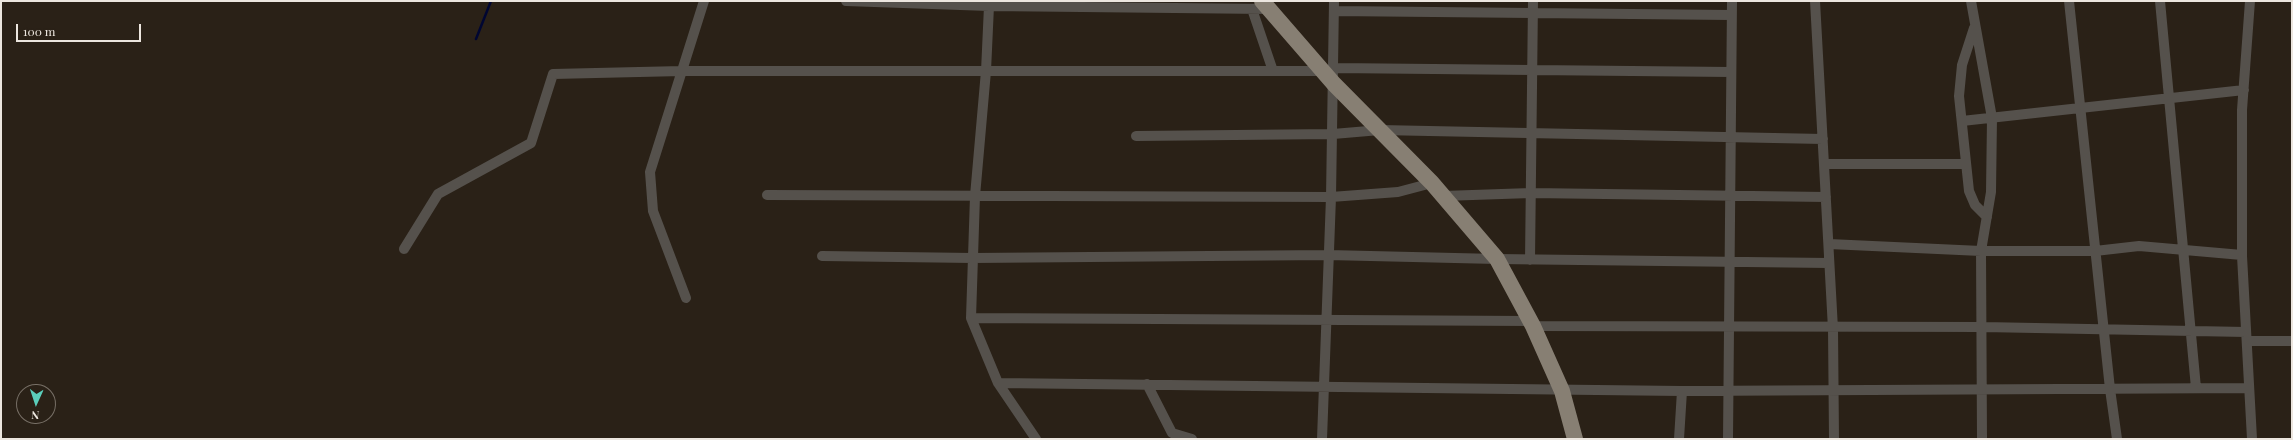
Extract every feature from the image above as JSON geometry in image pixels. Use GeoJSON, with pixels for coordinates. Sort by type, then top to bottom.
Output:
{"type":"FeatureCollection","features":[{"type":"Feature","properties":{"kind":"main road"},"geometry":{"type":"LineString","coordinates":[[1261,6],[1330,74],[1380,130],[1432,183],[1497,259],[1531,323],[1562,391],[1576,439]]}},
{"type":"Feature","properties":{"kind":"street"},"geometry":{"type":"LineString","coordinates":[[686,298],[653,211],[650,172],[704,1]]}},
{"type":"Feature","properties":{"kind":"street"},"geometry":{"type":"LineString","coordinates":[[846,1],[989,6],[1261,6],[1273,71]]}},
{"type":"Feature","properties":{"kind":"street"},"geometry":{"type":"LineString","coordinates":[[1530,260],[1533,1]]}},
{"type":"Feature","properties":{"kind":"street"},"geometry":{"type":"LineString","coordinates":[[1728,439],[1729,196],[1732,1]]}},
{"type":"Feature","properties":{"kind":"street"},"geometry":{"type":"LineString","coordinates":[[1815,1],[1833,329],[1834,439]]}},
{"type":"Feature","properties":{"kind":"street"},"geometry":{"type":"LineString","coordinates":[[1971,1],[1992,118],[1991,192],[1981,251],[1983,328],[1982,439]]}},
{"type":"Feature","properties":{"kind":"street"},"geometry":{"type":"LineString","coordinates":[[2069,1],[2110,389],[2117,439]]}},
{"type":"Feature","properties":{"kind":"street"},"geometry":{"type":"LineString","coordinates":[[2160,1],[2196,388]]}},
{"type":"Feature","properties":{"kind":"street"},"geometry":{"type":"LineString","coordinates":[[2250,1],[2244,90],[2242,255],[2252,439]]}},
{"type":"Feature","properties":{"kind":"street"},"geometry":{"type":"LineString","coordinates":[[989,6],[986,71],[975,196],[972,318],[998,383],[1036,439]]}},
{"type":"Feature","properties":{"kind":"street"},"geometry":{"type":"LineString","coordinates":[[1322,439],[1325,320],[1332,197],[1333,134],[1330,74],[1334,6],[1533,13],[1732,15]]}},
{"type":"Feature","properties":{"kind":"street"},"geometry":{"type":"LineString","coordinates":[[1975,25],[1962,65],[1959,96],[1969,191],[1975,205],[1987,217]]}},
{"type":"Feature","properties":{"kind":"street"},"geometry":{"type":"LineString","coordinates":[[404,249],[438,194],[531,143],[553,74],[986,71],[1273,71],[1330,74],[1532,70],[1731,72]]}},
{"type":"Feature","properties":{"kind":"street"},"geometry":{"type":"LineString","coordinates":[[1962,121],[2244,90]]}},
{"type":"Feature","properties":{"kind":"street"},"geometry":{"type":"LineString","coordinates":[[1136,136],[1333,134],[1380,130],[1823,139]]}},
{"type":"Feature","properties":{"kind":"street"},"geometry":{"type":"LineString","coordinates":[[1824,164],[1966,164]]}},
{"type":"Feature","properties":{"kind":"street"},"geometry":{"type":"LineString","coordinates":[[767,195],[1332,197],[1398,192],[1432,183]]}},
{"type":"Feature","properties":{"kind":"street"},"geometry":{"type":"LineString","coordinates":[[1443,196],[1531,193],[1826,197]]}},
{"type":"Feature","properties":{"kind":"street"},"geometry":{"type":"LineString","coordinates":[[1829,244],[1981,251],[2095,251],[2139,246],[2242,255]]}},
{"type":"Feature","properties":{"kind":"street"},"geometry":{"type":"LineString","coordinates":[[822,256],[973,258],[1328,255],[1530,260],[1830,263]]}},
{"type":"Feature","properties":{"kind":"street"},"geometry":{"type":"LineString","coordinates":[[972,318],[1325,320],[1728,328],[1983,328],[2104,331],[2190,331],[2292,341]]}},
{"type":"Feature","properties":{"kind":"street"},"geometry":{"type":"LineString","coordinates":[[998,383],[1324,385],[1562,391],[2249,388]]}},
{"type":"Feature","properties":{"kind":"street"},"geometry":{"type":"LineString","coordinates":[[1147,384],[1172,433],[1192,439]]}},
{"type":"Feature","properties":{"kind":"street"},"geometry":{"type":"LineString","coordinates":[[1679,439],[1682,391]]}},
{"type":"Feature","properties":{"kind":"waterway"},"geometry":{"type":"LineString","coordinates":[[476,39],[491,1]]}}]}
